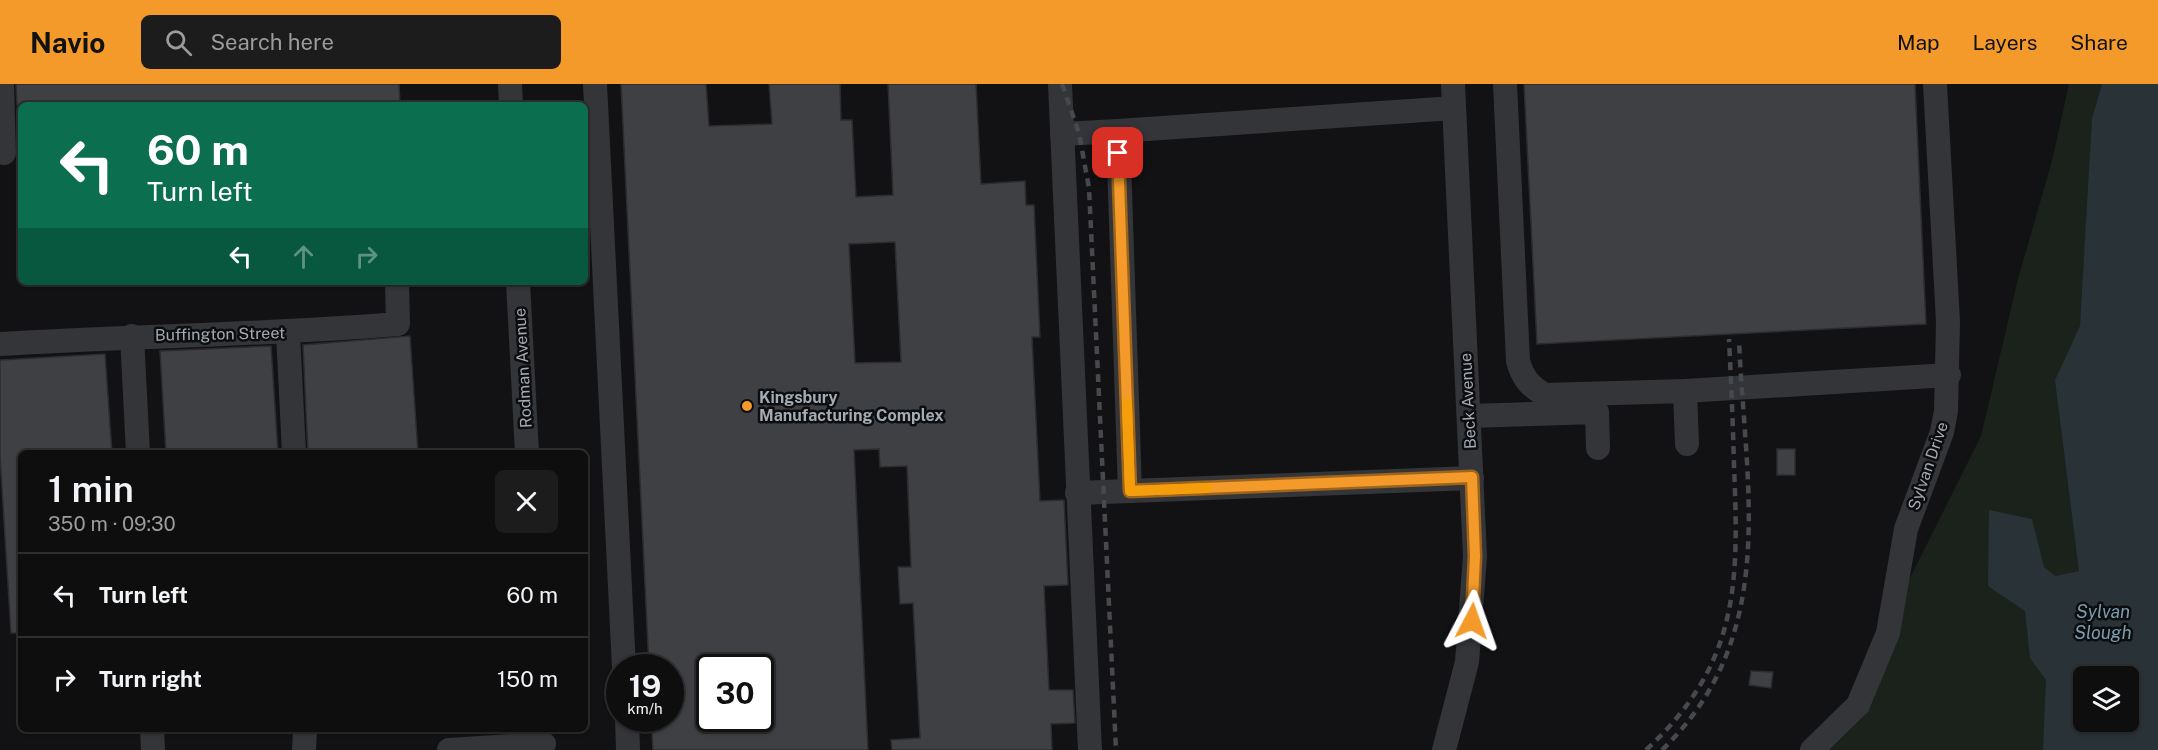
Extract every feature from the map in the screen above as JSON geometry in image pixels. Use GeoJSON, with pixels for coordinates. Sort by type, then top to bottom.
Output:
{"type":"FeatureCollection","features":[{"type":"Feature","properties":{"kind":"street"},"geometry":{"type":"LineString","coordinates":[[2,84],[4,153]]}},
{"type":"Feature","properties":{"kind":"street"},"geometry":{"type":"LineString","coordinates":[[510,84],[511,102]]}},
{"type":"Feature","properties":{"kind":"street"},"geometry":{"type":"LineString","coordinates":[[595,84],[623,654]]}},
{"type":"Feature","properties":{"kind":"street"},"geometry":{"type":"LineString","coordinates":[[1060,84],[1090,750]]}},
{"type":"Feature","properties":{"kind":"street"},"geometry":{"type":"LineString","coordinates":[[1505,84],[1518,361],[1523,377],[1533,388],[1545,395],[1685,391],[1949,375]]}},
{"type":"Feature","properties":{"kind":"street","name":"Sylvan Drive"},"geometry":{"type":"LineString","coordinates":[[1812,750],[1858,705],[1887,633],[1906,529],[1942,432],[1949,375],[1935,84]]}},
{"type":"Feature","properties":{"kind":"street"},"geometry":{"type":"LineString","coordinates":[[1062,134],[1118,131],[1454,96]]}},
{"type":"Feature","properties":{"kind":"street","name":"Beck Avenue"},"geometry":{"type":"LineString","coordinates":[[1444,750],[1467,662],[1472,621],[1475,556],[1454,96]]}},
{"type":"Feature","properties":{"kind":"street"},"geometry":{"type":"LineString","coordinates":[[1118,131],[1130,491]]}},
{"type":"Feature","properties":{"kind":"street","name":"Buffington Street"},"geometry":{"type":"LineString","coordinates":[[0,344],[132,336],[288,333],[398,324],[397,285]]}},
{"type":"Feature","properties":{"kind":"street","name":"Rodman Avenue"},"geometry":{"type":"LineString","coordinates":[[518,285],[527,450]]}},
{"type":"Feature","properties":{"kind":"street"},"geometry":{"type":"LineString","coordinates":[[288,333],[294,450]]}},
{"type":"Feature","properties":{"kind":"street"},"geometry":{"type":"LineString","coordinates":[[132,336],[138,450]]}},
{"type":"Feature","properties":{"kind":"street"},"geometry":{"type":"LineString","coordinates":[[1685,391],[1687,444]]}},
{"type":"Feature","properties":{"kind":"street"},"geometry":{"type":"LineString","coordinates":[[1469,416],[1597,412],[1598,448]]}},
{"type":"Feature","properties":{"kind":"street"},"geometry":{"type":"LineString","coordinates":[[1077,493],[1472,477]]}},
{"type":"Feature","properties":{"kind":"street"},"geometry":{"type":"LineString","coordinates":[[152,732],[153,750]]}},
{"type":"Feature","properties":{"kind":"street"},"geometry":{"type":"LineString","coordinates":[[304,732],[304,750]]}},
{"type":"Feature","properties":{"kind":"street"},"geometry":{"type":"LineString","coordinates":[[627,732],[628,750]]}},
{"type":"Feature","properties":{"kind":"street"},"geometry":{"type":"LineString","coordinates":[[449,750],[544,741]]}},
{"type":"Feature","properties":{"kind":"shaded area"},"geometry":{"type":"Polygon","coordinates":[[[2069,84],[2102,84],[2092,118],[2085,666],[2073,666],[2073,732],[2082,732],[2079,750],[1830,750],[1862,718],[1895,635],[1903,592],[1981,436],[2018,279],[2052,161],[2069,84]]]}},
{"type":"Feature","properties":{"kind":"water","name":"Sylvan Slough"},"geometry":{"type":"Polygon","coordinates":[[[2102,84],[2158,84],[2158,750],[2043,750],[2046,680],[2030,658],[2025,611],[1988,586],[1989,510],[2032,519],[2044,567],[2055,576],[2079,571],[2055,380],[2080,326],[2092,118],[2102,84]]]}},
{"type":"Feature","properties":{"kind":"building"},"geometry":{"type":"Polygon","coordinates":[[[16,84],[399,84],[400,102],[18,102],[17,105],[16,84]]]}},
{"type":"Feature","properties":{"kind":"building","name":"Kingsbury Manufacturing Complex"},"geometry":{"type":"Polygon","coordinates":[[[621,84],[706,84],[709,126],[772,124],[769,84],[840,84],[841,120],[852,120],[856,197],[893,195],[888,84],[976,84],[981,184],[1025,181],[1026,205],[1034,205],[1040,337],[1032,337],[1040,501],[1064,500],[1068,585],[1044,586],[1049,690],[1073,690],[1075,723],[1051,724],[1052,750],[892,750],[891,740],[920,738],[913,603],[900,604],[898,567],[911,567],[907,466],[880,467],[879,449],[854,450],[868,750],[653,750],[652,732],[684,732],[684,654],[648,654],[621,84]],[[895,242],[849,244],[855,363],[901,362],[895,242]]]}},
{"type":"Feature","properties":{"kind":"building"},"geometry":{"type":"Polygon","coordinates":[[[1524,84],[1915,84],[1926,324],[1537,344],[1524,84]]]}},
{"type":"Feature","properties":{"kind":"building"},"geometry":{"type":"Polygon","coordinates":[[[410,336],[418,450],[308,450],[303,345],[410,336]]]}},
{"type":"Feature","properties":{"kind":"building"},"geometry":{"type":"Polygon","coordinates":[[[271,346],[278,450],[166,450],[160,351],[271,346]]]}},
{"type":"Feature","properties":{"kind":"building"},"geometry":{"type":"Polygon","coordinates":[[[105,354],[112,450],[18,450],[18,633],[11,633],[0,456],[0,360],[105,354]]]}},
{"type":"Feature","properties":{"kind":"building"},"geometry":{"type":"Polygon","coordinates":[[[1777,449],[1795,449],[1795,475],[1777,475],[1777,449]]]}},
{"type":"Feature","properties":{"kind":"building"},"geometry":{"type":"Polygon","coordinates":[[[1751,671],[1773,672],[1771,688],[1749,685],[1751,671]]]}},
{"type":"Feature","properties":{"kind":"railway"},"geometry":{"type":"LineString","coordinates":[[1062,84],[1079,133],[1089,188],[1116,750]]}},
{"type":"Feature","properties":{"kind":"railway"},"geometry":{"type":"LineString","coordinates":[[1646,750],[1677,718],[1700,686],[1716,653],[1727,620],[1733,585],[1735,548],[1729,339]]}},
{"type":"Feature","properties":{"kind":"railway"},"geometry":{"type":"LineString","coordinates":[[1662,750],[1700,705],[1725,658],[1740,608],[1747,557],[1749,504],[1739,340]]}},
{"type":"Feature","properties":{"kind":"slow traffic"},"geometry":{"type":"LineString","coordinates":[[1127,403],[1130,491],[1207,488]]}},
{"type":"Feature","properties":{"kind":"place","name":"Kingsbury Manufacturing Complex"},"geometry":{"type":"Point","coordinates":[747,406]}},
{"type":"Feature","properties":{"kind":"route"},"geometry":{"type":"LineString","coordinates":[[1118,153],[1130,491],[1472,477],[1475,556],[1472,621]]}}]}
